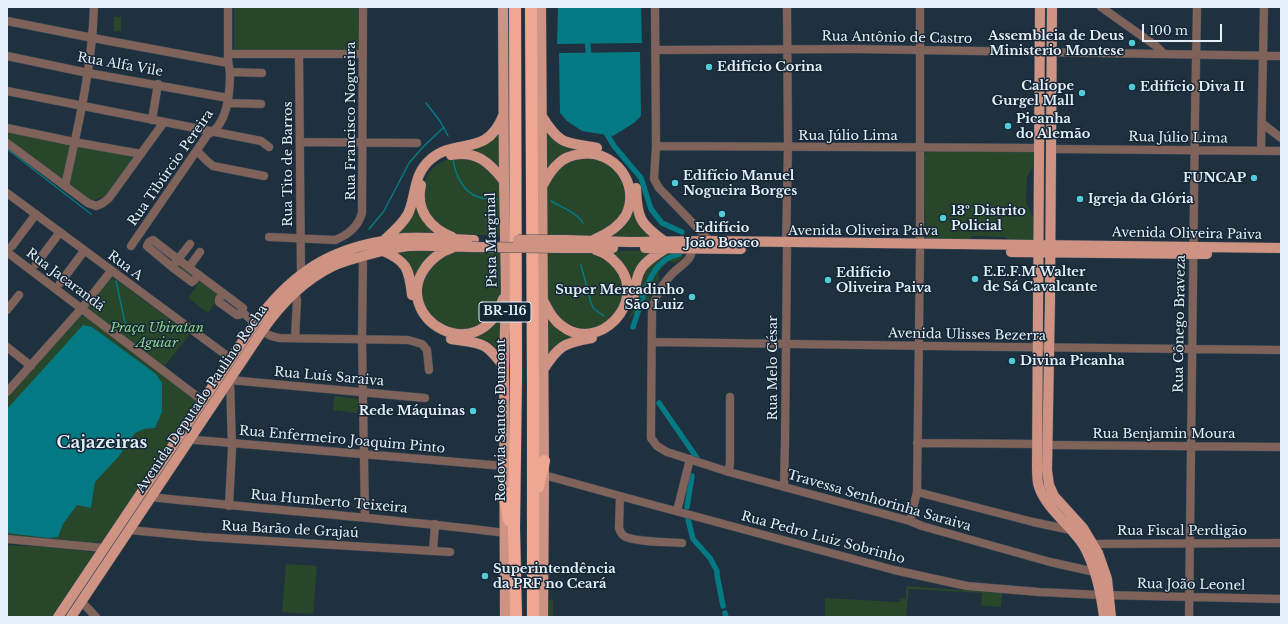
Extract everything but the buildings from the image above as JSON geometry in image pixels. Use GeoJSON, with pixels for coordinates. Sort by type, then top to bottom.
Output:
{"type":"FeatureCollection","features":[{"type":"Feature","properties":{"kind":"highway","name":"Rodovia Santos Dumont"},"geometry":{"type":"LineString","coordinates":[[515,7],[516,376],[514,549],[516,617]]}},
{"type":"Feature","properties":{"kind":"highway","name":"BR-116"},"geometry":{"type":"LineString","coordinates":[[531,7],[534,502],[533,617]]}},
{"type":"Feature","properties":{"kind":"highway"},"geometry":{"type":"LineString","coordinates":[[534,502],[544,461]]}},
{"type":"Feature","properties":{"kind":"highway"},"geometry":{"type":"LineString","coordinates":[[504,492],[514,549]]}},
{"type":"Feature","properties":{"kind":"main road","name":"Pista Marginal"},"geometry":{"type":"LineString","coordinates":[[503,7],[506,290],[504,367],[505,617]]}},
{"type":"Feature","properties":{"kind":"main road","name":"BR-116"},"geometry":{"type":"LineString","coordinates":[[541,7],[543,118],[543,617]]}},
{"type":"Feature","properties":{"kind":"main road"},"geometry":{"type":"LineString","coordinates":[[1040,7],[1038,347],[1043,445],[1049,485],[1054,496],[1079,523],[1088,544],[1095,572],[1105,595],[1111,617]]}},
{"type":"Feature","properties":{"kind":"main road"},"geometry":{"type":"LineString","coordinates":[[1052,7],[1049,348],[1043,445],[1037,466],[1039,486],[1047,502],[1071,530],[1088,544],[1103,565],[1105,595],[1104,617]]}},
{"type":"Feature","properties":{"kind":"main road"},"geometry":{"type":"LineString","coordinates":[[504,112],[498,128],[486,139],[473,145],[448,150],[435,156],[427,162],[417,178],[406,219],[382,246],[400,259],[408,269],[415,309],[420,319],[427,327],[444,338],[482,345],[493,353],[504,367]]}},
{"type":"Feature","properties":{"kind":"main road"},"geometry":{"type":"LineString","coordinates":[[543,118],[551,131],[560,139],[576,145],[602,149],[610,152],[621,160],[634,179],[637,209],[642,221],[664,245],[640,269],[636,278],[631,307],[622,323],[602,336],[575,341],[564,346],[555,353],[543,370]]}},
{"type":"Feature","properties":{"kind":"main road"},"geometry":{"type":"LineString","coordinates":[[542,187],[553,168],[567,157],[585,153],[593,153],[607,158],[618,165],[628,182],[630,194],[628,208],[621,222],[614,229],[588,244]]}},
{"type":"Feature","properties":{"kind":"main road"},"geometry":{"type":"LineString","coordinates":[[504,181],[486,162],[475,156],[464,154],[452,155],[443,158],[427,172],[422,183],[420,194],[423,212],[434,228],[459,243],[429,262],[421,274],[418,284],[418,297],[422,310],[430,321],[442,330],[455,334],[465,334],[478,330],[494,318],[499,310],[506,290]]}},
{"type":"Feature","properties":{"kind":"main road","name":"Avenida Deputado Paulino Rocha"},"geometry":{"type":"LineString","coordinates":[[71,617],[262,331],[292,294],[313,278],[332,266],[363,256],[382,246],[403,238],[459,243],[565,244]]}},
{"type":"Feature","properties":{"kind":"main road","name":"Avenida Oliveira Paiva"},"geometry":{"type":"LineString","coordinates":[[565,244],[664,245],[710,241],[786,246]]}},
{"type":"Feature","properties":{"kind":"main road"},"geometry":{"type":"LineString","coordinates":[[543,299],[552,316],[562,327],[576,332],[588,334],[597,332],[616,321],[626,302],[628,289],[626,280],[620,268],[610,257],[588,244]]}},
{"type":"Feature","properties":{"kind":"main road","name":"Avenida Oliveira Paiva"},"geometry":{"type":"LineString","coordinates":[[664,245],[692,249],[786,246],[1193,250],[1281,248]]}},
{"type":"Feature","properties":{"kind":"main road","name":"Avenida Deputado Paulino Rocha"},"geometry":{"type":"LineString","coordinates":[[58,617],[203,401],[230,358],[255,323],[277,296],[301,274],[319,262],[337,253],[356,247],[382,246]]}},
{"type":"Feature","properties":{"kind":"main road","name":"Avenida Oliveira Paiva"},"geometry":{"type":"LineString","coordinates":[[1193,250],[1281,255]]}},
{"type":"Feature","properties":{"kind":"main road"},"geometry":{"type":"LineString","coordinates":[[73,593],[81,601]]}},
{"type":"Feature","properties":{"kind":"street"},"geometry":{"type":"LineString","coordinates":[[65,186],[88,72],[93,38],[94,7]]}},
{"type":"Feature","properties":{"kind":"street","name":"Rua Tibúrcio Pereira"},"geometry":{"type":"LineString","coordinates":[[131,246],[208,134],[215,132],[221,122],[228,101],[230,72],[228,59],[228,7]]}},
{"type":"Feature","properties":{"kind":"street","name":"Rua Francisco Nogueira"},"geometry":{"type":"LineString","coordinates":[[300,239],[332,240],[344,236],[359,222],[362,213],[363,7]]}},
{"type":"Feature","properties":{"kind":"street"},"geometry":{"type":"LineString","coordinates":[[655,7],[656,146],[654,179],[710,241]]}},
{"type":"Feature","properties":{"kind":"street","name":"Rua Melo César"},"geometry":{"type":"LineString","coordinates":[[784,487],[788,148],[787,7]]}},
{"type":"Feature","properties":{"kind":"street"},"geometry":{"type":"LineString","coordinates":[[910,521],[917,492],[920,346],[920,7]]}},
{"type":"Feature","properties":{"kind":"street"},"geometry":{"type":"LineString","coordinates":[[1101,7],[1156,46],[1163,53]]}},
{"type":"Feature","properties":{"kind":"street","name":"Rua Cônego Braveza"},"geometry":{"type":"LineString","coordinates":[[1189,617],[1197,7]]}},
{"type":"Feature","properties":{"kind":"street"},"geometry":{"type":"LineString","coordinates":[[1262,151],[1264,7]]}},
{"type":"Feature","properties":{"kind":"street"},"geometry":{"type":"LineString","coordinates":[[7,20],[93,38],[228,59],[299,54],[363,54]]}},
{"type":"Feature","properties":{"kind":"street","name":"Rua Antônio de Castro"},"geometry":{"type":"LineString","coordinates":[[656,50],[920,50],[1281,56]]}},
{"type":"Feature","properties":{"kind":"street","name":"Rua Tito de Barros"},"geometry":{"type":"LineString","coordinates":[[299,54],[301,274]]}},
{"type":"Feature","properties":{"kind":"street","name":"Rua Alfa Vile"},"geometry":{"type":"LineString","coordinates":[[7,56],[158,84],[228,101],[260,104]]}},
{"type":"Feature","properties":{"kind":"street"},"geometry":{"type":"LineString","coordinates":[[230,72],[262,73]]}},
{"type":"Feature","properties":{"kind":"street"},"geometry":{"type":"LineString","coordinates":[[152,120],[158,84]]}},
{"type":"Feature","properties":{"kind":"street"},"geometry":{"type":"LineString","coordinates":[[7,91],[261,141],[269,148]]}},
{"type":"Feature","properties":{"kind":"street"},"geometry":{"type":"LineString","coordinates":[[7,142],[65,186],[92,205],[96,206],[103,203],[115,192],[164,122]]}},
{"type":"Feature","properties":{"kind":"street"},"geometry":{"type":"LineString","coordinates":[[1263,124],[1281,138]]}},
{"type":"Feature","properties":{"kind":"street"},"geometry":{"type":"LineString","coordinates":[[7,128],[141,154]]}},
{"type":"Feature","properties":{"kind":"street"},"geometry":{"type":"LineString","coordinates":[[300,142],[418,143]]}},
{"type":"Feature","properties":{"kind":"street","name":"Rua Júlio Lima"},"geometry":{"type":"LineString","coordinates":[[656,146],[788,148],[1040,148]]}},
{"type":"Feature","properties":{"kind":"street","name":"Rua Júlio Lima"},"geometry":{"type":"LineString","coordinates":[[1051,148],[1281,152]]}},
{"type":"Feature","properties":{"kind":"street"},"geometry":{"type":"LineString","coordinates":[[197,151],[213,166],[264,176]]}},
{"type":"Feature","properties":{"kind":"street","name":"Rua A"},"geometry":{"type":"LineString","coordinates":[[8,197],[36,214],[230,358]]}},
{"type":"Feature","properties":{"kind":"street"},"geometry":{"type":"LineString","coordinates":[[9,249],[36,214]]}},
{"type":"Feature","properties":{"kind":"street"},"geometry":{"type":"LineString","coordinates":[[36,264],[60,232]]}},
{"type":"Feature","properties":{"kind":"street"},"geometry":{"type":"LineString","coordinates":[[269,237],[300,239]]}},
{"type":"Feature","properties":{"kind":"street"},"geometry":{"type":"LineString","coordinates":[[199,275],[192,282],[147,248],[149,242],[153,240],[242,307],[242,312],[255,323]]}},
{"type":"Feature","properties":{"kind":"street"},"geometry":{"type":"LineString","coordinates":[[172,267],[190,244]]}},
{"type":"Feature","properties":{"kind":"street","name":"Rua Jacarandá"},"geometry":{"type":"LineString","coordinates":[[9,249],[82,308],[203,401]]}},
{"type":"Feature","properties":{"kind":"street","name":"Travessa Senhorinha Saraiva"},"geometry":{"type":"LineString","coordinates":[[692,249],[690,257],[674,272],[658,292],[652,311],[651,438],[656,446],[729,472],[910,521],[922,526],[1044,560],[1095,572]]}},
{"type":"Feature","properties":{"kind":"street"},"geometry":{"type":"LineString","coordinates":[[60,284],[84,251]]}},
{"type":"Feature","properties":{"kind":"street"},"geometry":{"type":"LineString","coordinates":[[189,267],[200,252]]}},
{"type":"Feature","properties":{"kind":"street"},"geometry":{"type":"LineString","coordinates":[[363,256],[362,339],[365,517]]}},
{"type":"Feature","properties":{"kind":"street"},"geometry":{"type":"LineString","coordinates":[[7,392],[82,308],[111,271]]}},
{"type":"Feature","properties":{"kind":"street"},"geometry":{"type":"LineString","coordinates":[[292,294],[296,296],[298,300],[295,338]]}},
{"type":"Feature","properties":{"kind":"street"},"geometry":{"type":"LineString","coordinates":[[7,310],[19,295]]}},
{"type":"Feature","properties":{"kind":"street"},"geometry":{"type":"LineString","coordinates":[[262,331],[279,338],[408,340],[422,344],[428,350],[429,370]]}},
{"type":"Feature","properties":{"kind":"street","name":"Avenida Ulisses Bezerra"},"geometry":{"type":"LineString","coordinates":[[652,342],[785,345],[1281,350]]}},
{"type":"Feature","properties":{"kind":"street"},"geometry":{"type":"LineString","coordinates":[[7,347],[31,366]]}},
{"type":"Feature","properties":{"kind":"street"},"geometry":{"type":"LineString","coordinates":[[229,506],[232,442],[230,380]]}},
{"type":"Feature","properties":{"kind":"street","name":"Rua Luís Saraiva"},"geometry":{"type":"LineString","coordinates":[[230,380],[425,398]]}},
{"type":"Feature","properties":{"kind":"street"},"geometry":{"type":"LineString","coordinates":[[729,472],[730,397]]}},
{"type":"Feature","properties":{"kind":"street","name":"Rua Enfermeiro Joaquim Pinto"},"geometry":{"type":"LineString","coordinates":[[178,438],[504,466]]}},
{"type":"Feature","properties":{"kind":"street","name":"Rua Benjamin Moura"},"geometry":{"type":"LineString","coordinates":[[917,443],[1281,447]]}},
{"type":"Feature","properties":{"kind":"street"},"geometry":{"type":"LineString","coordinates":[[677,511],[690,459]]}},
{"type":"Feature","properties":{"kind":"street","name":"Rua Pedro Luiz Sobrinho"},"geometry":{"type":"LineString","coordinates":[[544,475],[942,582],[976,587],[1105,595]]}},
{"type":"Feature","properties":{"kind":"street"},"geometry":{"type":"LineString","coordinates":[[917,492],[1033,522],[1071,530]]}},
{"type":"Feature","properties":{"kind":"street"},"geometry":{"type":"LineString","coordinates":[[620,496],[619,528],[624,536],[650,541],[682,542]]}},
{"type":"Feature","properties":{"kind":"street","name":"Rua Humberto Teixeira"},"geometry":{"type":"LineString","coordinates":[[151,497],[229,506],[435,524],[505,533]]}},
{"type":"Feature","properties":{"kind":"street"},"geometry":{"type":"LineString","coordinates":[[433,551],[435,524]]}},
{"type":"Feature","properties":{"kind":"street","name":"Rua Barão de Grajaú"},"geometry":{"type":"LineString","coordinates":[[129,530],[203,537],[450,552]]}},
{"type":"Feature","properties":{"kind":"street"},"geometry":{"type":"LineString","coordinates":[[7,539],[104,548]]}},
{"type":"Feature","properties":{"kind":"street","name":"Rua Fiscal Perdigão"},"geometry":{"type":"LineString","coordinates":[[1088,544],[1281,543]]}},
{"type":"Feature","properties":{"kind":"street","name":"Rua João Leonel"},"geometry":{"type":"LineString","coordinates":[[1105,595],[1281,598]]}},
{"type":"Feature","properties":{"kind":"street"},"geometry":{"type":"LineString","coordinates":[[81,601],[96,617]]}},
{"type":"Feature","properties":{"kind":"green space"},"geometry":{"type":"Polygon","coordinates":[[[234,7],[358,7],[358,52],[234,52],[234,7]]]}},
{"type":"Feature","properties":{"kind":"green space"},"geometry":{"type":"Polygon","coordinates":[[[114,17],[121,17],[121,31],[114,31],[114,17]]]}},
{"type":"Feature","properties":{"kind":"green space"},"geometry":{"type":"Polygon","coordinates":[[[545,124],[555,137],[568,146],[598,149],[611,155],[625,167],[633,185],[636,213],[639,221],[645,230],[655,238],[606,237],[625,218],[632,198],[629,179],[619,163],[603,152],[583,150],[563,157],[545,176],[545,124]]]}},
{"type":"Feature","properties":{"kind":"green space"},"geometry":{"type":"Polygon","coordinates":[[[501,125],[501,176],[494,165],[484,157],[476,153],[459,151],[470,149],[484,143],[501,125]]]}},
{"type":"Feature","properties":{"kind":"green space"},"geometry":{"type":"Polygon","coordinates":[[[7,130],[70,144],[63,177],[60,180],[7,140],[7,130]]]}},
{"type":"Feature","properties":{"kind":"green space"},"geometry":{"type":"Polygon","coordinates":[[[80,146],[131,157],[132,160],[109,195],[88,201],[69,186],[77,148],[80,146]]]}},
{"type":"Feature","properties":{"kind":"green space"},"geometry":{"type":"Polygon","coordinates":[[[927,152],[1036,152],[1036,161],[1027,177],[1026,203],[1035,220],[1035,240],[1007,240],[1006,237],[972,236],[967,241],[926,240],[923,156],[927,152]]]}},
{"type":"Feature","properties":{"kind":"green space"},"geometry":{"type":"Polygon","coordinates":[[[442,155],[430,164],[421,176],[417,191],[419,207],[426,222],[441,235],[392,236],[404,224],[408,217],[414,202],[417,184],[421,173],[430,162],[442,155]]]}},
{"type":"Feature","properties":{"kind":"green space"},"geometry":{"type":"Polygon","coordinates":[[[457,157],[482,162],[499,182],[502,195],[502,235],[460,235],[447,232],[425,210],[423,187],[428,173],[441,162],[457,157]]]}},
{"type":"Feature","properties":{"kind":"green space"},"geometry":{"type":"Polygon","coordinates":[[[600,157],[623,178],[626,204],[617,223],[594,235],[545,235],[545,192],[548,180],[566,160],[600,157]]]}},
{"type":"Feature","properties":{"kind":"green space"},"geometry":{"type":"Polygon","coordinates":[[[425,249],[440,250],[421,268],[415,288],[418,307],[429,322],[445,333],[464,336],[483,330],[501,311],[501,360],[493,350],[484,343],[445,335],[436,331],[427,324],[417,311],[414,303],[411,275],[408,264],[404,259],[392,251],[425,249]]]}},
{"type":"Feature","properties":{"kind":"green space"},"geometry":{"type":"Polygon","coordinates":[[[502,250],[501,295],[487,322],[461,332],[435,323],[421,299],[420,292],[425,272],[449,252],[502,250]]]}},
{"type":"Feature","properties":{"kind":"green space"},"geometry":{"type":"Polygon","coordinates":[[[545,251],[595,252],[607,257],[622,277],[623,302],[608,323],[584,330],[560,321],[547,301],[545,251]]]}},
{"type":"Feature","properties":{"kind":"green space"},"geometry":{"type":"Polygon","coordinates":[[[606,251],[656,251],[645,259],[638,268],[634,277],[629,305],[619,322],[613,328],[601,334],[570,339],[556,348],[545,361],[546,311],[553,321],[563,329],[577,335],[592,335],[605,330],[616,322],[625,310],[630,297],[630,283],[624,268],[606,251]]]}},
{"type":"Feature","properties":{"kind":"green space"},"geometry":{"type":"Polygon","coordinates":[[[684,251],[683,257],[676,263],[669,261],[658,273],[659,279],[654,287],[647,306],[628,319],[633,310],[641,272],[667,252],[684,251]]]}},
{"type":"Feature","properties":{"kind":"green space"},"geometry":{"type":"Polygon","coordinates":[[[179,262],[221,294],[208,313],[188,298],[197,285],[174,269],[179,262]]]}},
{"type":"Feature","properties":{"kind":"green space","name":"Praça Ubiratan Aguiar"},"geometry":{"type":"Polygon","coordinates":[[[111,276],[190,334],[164,367],[88,308],[87,305],[111,276]]]}},
{"type":"Feature","properties":{"kind":"green space"},"geometry":{"type":"Polygon","coordinates":[[[85,316],[198,402],[102,543],[7,535],[7,397],[79,317],[85,316]]]}},
{"type":"Feature","properties":{"kind":"green space"},"geometry":{"type":"Polygon","coordinates":[[[334,396],[359,399],[357,413],[333,410],[334,396]]]}},
{"type":"Feature","properties":{"kind":"green space"},"geometry":{"type":"Polygon","coordinates":[[[7,545],[49,547],[92,552],[94,554],[51,617],[7,617],[7,545]]]}},
{"type":"Feature","properties":{"kind":"green space"},"geometry":{"type":"Polygon","coordinates":[[[286,564],[317,566],[313,614],[282,612],[286,564]]]}},
{"type":"Feature","properties":{"kind":"green space"},"geometry":{"type":"Polygon","coordinates":[[[906,586],[1002,593],[1001,607],[981,606],[982,593],[909,589],[906,617],[825,617],[825,598],[899,602],[900,598],[906,599],[906,586]]]}},
{"type":"Feature","properties":{"kind":"green space"},"geometry":{"type":"Polygon","coordinates":[[[553,599],[553,617],[546,617],[546,604],[553,599]]]}},
{"type":"Feature","properties":{"kind":"shaded area"},"geometry":{"type":"Polygon","coordinates":[[[558,7],[641,7],[642,43],[557,44],[558,7]]]}},
{"type":"Feature","properties":{"kind":"shaded area"},"geometry":{"type":"Polygon","coordinates":[[[640,52],[641,116],[634,123],[613,136],[582,131],[567,121],[560,113],[559,53],[640,52]]]}},
{"type":"Feature","properties":{"kind":"shaded area"},"geometry":{"type":"Polygon","coordinates":[[[83,325],[92,327],[156,374],[162,383],[162,412],[155,428],[144,429],[135,433],[119,456],[95,482],[91,508],[77,505],[63,524],[58,537],[48,538],[7,533],[7,409],[83,325]]]}},
{"type":"Feature","properties":{"kind":"waterway"},"geometry":{"type":"LineString","coordinates":[[587,37],[589,59]]}},
{"type":"Feature","properties":{"kind":"waterway"},"geometry":{"type":"LineString","coordinates":[[426,103],[440,121],[448,136]]}},
{"type":"Feature","properties":{"kind":"waterway"},"geometry":{"type":"LineString","coordinates":[[369,229],[384,211],[409,163],[444,127]]}},
{"type":"Feature","properties":{"kind":"waterway"},"geometry":{"type":"LineString","coordinates":[[604,129],[614,146],[641,178],[651,209],[662,223],[682,232]]}},
{"type":"Feature","properties":{"kind":"waterway"},"geometry":{"type":"LineString","coordinates":[[7,149],[91,214]]}},
{"type":"Feature","properties":{"kind":"waterway"},"geometry":{"type":"LineString","coordinates":[[453,159],[458,176],[468,191],[478,197],[497,200]]}},
{"type":"Feature","properties":{"kind":"waterway"},"geometry":{"type":"LineString","coordinates":[[551,201],[572,213],[583,223]]}},
{"type":"Feature","properties":{"kind":"waterway"},"geometry":{"type":"LineString","coordinates":[[633,327],[645,291],[653,274],[666,260],[679,254]]}},
{"type":"Feature","properties":{"kind":"waterway"},"geometry":{"type":"LineString","coordinates":[[581,265],[591,303],[594,309],[604,316]]}},
{"type":"Feature","properties":{"kind":"waterway"},"geometry":{"type":"LineString","coordinates":[[116,281],[126,327],[124,330]]}},
{"type":"Feature","properties":{"kind":"waterway"},"geometry":{"type":"LineString","coordinates":[[659,403],[697,458]]}},
{"type":"Feature","properties":{"kind":"waterway"},"geometry":{"type":"LineString","coordinates":[[687,507],[692,476]]}},
{"type":"Feature","properties":{"kind":"waterway"},"geometry":{"type":"LineString","coordinates":[[688,519],[693,539],[710,558],[717,571],[723,606]]}},
{"type":"Feature","properties":{"kind":"waterway"},"geometry":{"type":"LineString","coordinates":[[725,613],[726,617]]}},
{"type":"Feature","properties":{"kind":"place","name":"Assembleia de Deus Ministerio Montese"},"geometry":{"type":"Point","coordinates":[1132,43]}},
{"type":"Feature","properties":{"kind":"place","name":"Edifício Corina"},"geometry":{"type":"Point","coordinates":[709,67]}},
{"type":"Feature","properties":{"kind":"place","name":"Edifício Diva II"},"geometry":{"type":"Point","coordinates":[1132,87]}},
{"type":"Feature","properties":{"kind":"place","name":"Calíope Gurgel Mall"},"geometry":{"type":"Point","coordinates":[1082,93]}},
{"type":"Feature","properties":{"kind":"place","name":"Picanha do Alemão"},"geometry":{"type":"Point","coordinates":[1008,126]}},
{"type":"Feature","properties":{"kind":"place","name":"FUNCAP"},"geometry":{"type":"Point","coordinates":[1254,178]}},
{"type":"Feature","properties":{"kind":"place","name":"Edifício Manuel Nogueira Borges"},"geometry":{"type":"Point","coordinates":[675,183]}},
{"type":"Feature","properties":{"kind":"place","name":"Igreja da Glória"},"geometry":{"type":"Point","coordinates":[1080,199]}},
{"type":"Feature","properties":{"kind":"place","name":"Edifício João Bosco"},"geometry":{"type":"Point","coordinates":[722,214]}},
{"type":"Feature","properties":{"kind":"place","name":"13º Distrito Policial"},"geometry":{"type":"Point","coordinates":[943,218]}},
{"type":"Feature","properties":{"kind":"place","name":"E.E.F.M Walter de Sá Cavalcante"},"geometry":{"type":"Point","coordinates":[975,279]}},
{"type":"Feature","properties":{"kind":"place","name":"Edifício Oliveira Paiva"},"geometry":{"type":"Point","coordinates":[828,280]}},
{"type":"Feature","properties":{"kind":"place","name":"Super Mercadinho São Luiz"},"geometry":{"type":"Point","coordinates":[692,297]}},
{"type":"Feature","properties":{"kind":"place","name":"Divina Picanha"},"geometry":{"type":"Point","coordinates":[1012,361]}},
{"type":"Feature","properties":{"kind":"place","name":"Rede Máquinas"},"geometry":{"type":"Point","coordinates":[473,411]}},
{"type":"Feature","properties":{"kind":"place","name":"Superintendência da PRF no Ceará"},"geometry":{"type":"Point","coordinates":[485,576]}},
{"type":"Feature","properties":{"kind":"district","name":"Cajazeiras"},"geometry":{"type":"Point","coordinates":[102,443]}}]}
